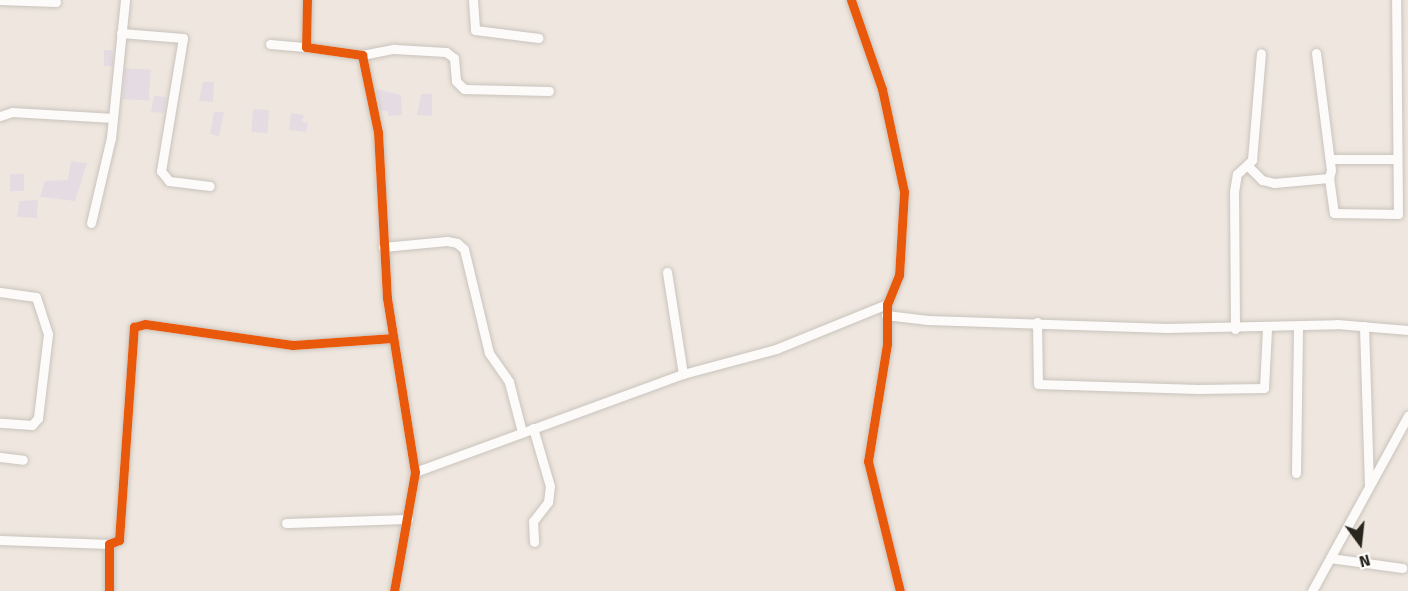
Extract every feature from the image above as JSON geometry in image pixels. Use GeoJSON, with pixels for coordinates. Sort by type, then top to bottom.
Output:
{"type":"FeatureCollection","features":[{"type":"Feature","properties":{"kind":"street"},"geometry":{"type":"LineString","coordinates":[[0,0],[56,2]]}},
{"type":"Feature","properties":{"kind":"street"},"geometry":{"type":"LineString","coordinates":[[91,223],[101,189],[113,118],[125,0]]}},
{"type":"Feature","properties":{"kind":"street"},"geometry":{"type":"LineString","coordinates":[[306,47],[307,0]]}},
{"type":"Feature","properties":{"kind":"street"},"geometry":{"type":"LineString","coordinates":[[473,0],[475,30],[538,38]]}},
{"type":"Feature","properties":{"kind":"street"},"geometry":{"type":"LineString","coordinates":[[851,0],[882,89],[904,192],[899,275],[887,310],[886,355],[868,461],[900,591]]}},
{"type":"Feature","properties":{"kind":"street"},"geometry":{"type":"LineString","coordinates":[[1316,53],[1330,159],[1329,178],[1334,213],[1398,214],[1395,159],[1396,0]]}},
{"type":"Feature","properties":{"kind":"street"},"geometry":{"type":"LineString","coordinates":[[122,33],[183,38],[161,171],[169,181],[210,186]]}},
{"type":"Feature","properties":{"kind":"street"},"geometry":{"type":"LineString","coordinates":[[270,44],[362,55],[394,49],[446,52],[454,58],[456,81],[464,89],[549,91]]}},
{"type":"Feature","properties":{"kind":"street"},"geometry":{"type":"LineString","coordinates":[[1236,328],[1234,192],[1237,174],[1248,165],[1260,53]]}},
{"type":"Feature","properties":{"kind":"street"},"geometry":{"type":"LineString","coordinates":[[362,55],[378,132],[383,247],[393,338],[415,472],[394,591]]}},
{"type":"Feature","properties":{"kind":"street"},"geometry":{"type":"LineString","coordinates":[[0,116],[12,112],[113,118]]}},
{"type":"Feature","properties":{"kind":"street"},"geometry":{"type":"LineString","coordinates":[[1330,159],[1395,159]]}},
{"type":"Feature","properties":{"kind":"street"},"geometry":{"type":"LineString","coordinates":[[1248,165],[1262,180],[1274,183],[1329,178]]}},
{"type":"Feature","properties":{"kind":"street"},"geometry":{"type":"LineString","coordinates":[[383,247],[447,241],[458,243],[464,249],[489,352],[509,382],[522,432]]}},
{"type":"Feature","properties":{"kind":"street"},"geometry":{"type":"LineString","coordinates":[[667,272],[683,374]]}},
{"type":"Feature","properties":{"kind":"street"},"geometry":{"type":"LineString","coordinates":[[0,292],[36,297],[48,334],[38,418],[32,425],[0,423]]}},
{"type":"Feature","properties":{"kind":"street"},"geometry":{"type":"LineString","coordinates":[[415,472],[683,374],[776,349],[887,310],[928,320],[1236,328],[1364,326],[1408,330]]}},
{"type":"Feature","properties":{"kind":"street"},"geometry":{"type":"LineString","coordinates":[[1037,322],[1038,384],[1198,389],[1264,388],[1267,327]]}},
{"type":"Feature","properties":{"kind":"street"},"geometry":{"type":"LineString","coordinates":[[0,540],[109,544],[118,540],[134,327],[145,324],[293,345],[393,338]]}},
{"type":"Feature","properties":{"kind":"street"},"geometry":{"type":"LineString","coordinates":[[1296,473],[1298,326]]}},
{"type":"Feature","properties":{"kind":"street"},"geometry":{"type":"LineString","coordinates":[[1364,326],[1369,485]]}},
{"type":"Feature","properties":{"kind":"street"},"geometry":{"type":"LineString","coordinates":[[1312,591],[1408,416]]}},
{"type":"Feature","properties":{"kind":"street"},"geometry":{"type":"LineString","coordinates":[[533,428],[550,494],[533,521],[534,542]]}},
{"type":"Feature","properties":{"kind":"street"},"geometry":{"type":"LineString","coordinates":[[0,457],[23,460]]}},
{"type":"Feature","properties":{"kind":"street"},"geometry":{"type":"LineString","coordinates":[[286,523],[408,519]]}},
{"type":"Feature","properties":{"kind":"street"},"geometry":{"type":"LineString","coordinates":[[109,544],[109,591]]}},
{"type":"Feature","properties":{"kind":"street"},"geometry":{"type":"LineString","coordinates":[[1330,558],[1402,568]]}},
{"type":"Feature","properties":{"kind":"building"},"geometry":{"type":"Polygon","coordinates":[[[104,50],[113,50],[113,66],[104,66],[104,50]]]}},
{"type":"Feature","properties":{"kind":"building"},"geometry":{"type":"Polygon","coordinates":[[[125,68],[151,70],[149,101],[123,99],[125,68]]]}},
{"type":"Feature","properties":{"kind":"building"},"geometry":{"type":"Polygon","coordinates":[[[203,82],[214,82],[213,102],[199,101],[203,82]]]}},
{"type":"Feature","properties":{"kind":"building"},"geometry":{"type":"Polygon","coordinates":[[[376,89],[401,95],[402,115],[388,116],[388,111],[380,110],[376,89]]]}},
{"type":"Feature","properties":{"kind":"building"},"geometry":{"type":"Polygon","coordinates":[[[421,94],[432,94],[432,116],[417,115],[421,94]]]}},
{"type":"Feature","properties":{"kind":"building"},"geometry":{"type":"Polygon","coordinates":[[[154,96],[166,97],[164,113],[151,112],[154,96]]]}},
{"type":"Feature","properties":{"kind":"building"},"geometry":{"type":"Polygon","coordinates":[[[253,109],[269,110],[267,133],[251,132],[253,109]]]}},
{"type":"Feature","properties":{"kind":"building"},"geometry":{"type":"Polygon","coordinates":[[[214,112],[224,112],[219,136],[210,134],[214,112]]]}},
{"type":"Feature","properties":{"kind":"building"},"geometry":{"type":"Polygon","coordinates":[[[291,113],[304,115],[302,122],[308,123],[306,132],[289,130],[291,113]]]}},
{"type":"Feature","properties":{"kind":"building"},"geometry":{"type":"Polygon","coordinates":[[[71,161],[87,163],[75,201],[40,197],[45,181],[68,180],[71,161]]]}},
{"type":"Feature","properties":{"kind":"building"},"geometry":{"type":"Polygon","coordinates":[[[10,174],[24,174],[24,191],[10,191],[10,174]]]}},
{"type":"Feature","properties":{"kind":"building"},"geometry":{"type":"Polygon","coordinates":[[[38,200],[37,218],[17,217],[19,201],[38,200]]]}},
{"type":"Feature","properties":{"kind":"cycle path"},"geometry":{"type":"LineString","coordinates":[[307,0],[306,47],[362,55],[378,132],[387,298],[415,472],[394,591]]}},
{"type":"Feature","properties":{"kind":"cycle path"},"geometry":{"type":"LineString","coordinates":[[851,0],[882,89],[904,192],[899,275],[887,304],[887,344],[868,461],[900,591]]}},
{"type":"Feature","properties":{"kind":"cycle path"},"geometry":{"type":"LineString","coordinates":[[109,591],[109,544],[119,540],[134,327],[145,324],[293,345],[393,338]]}}]}
